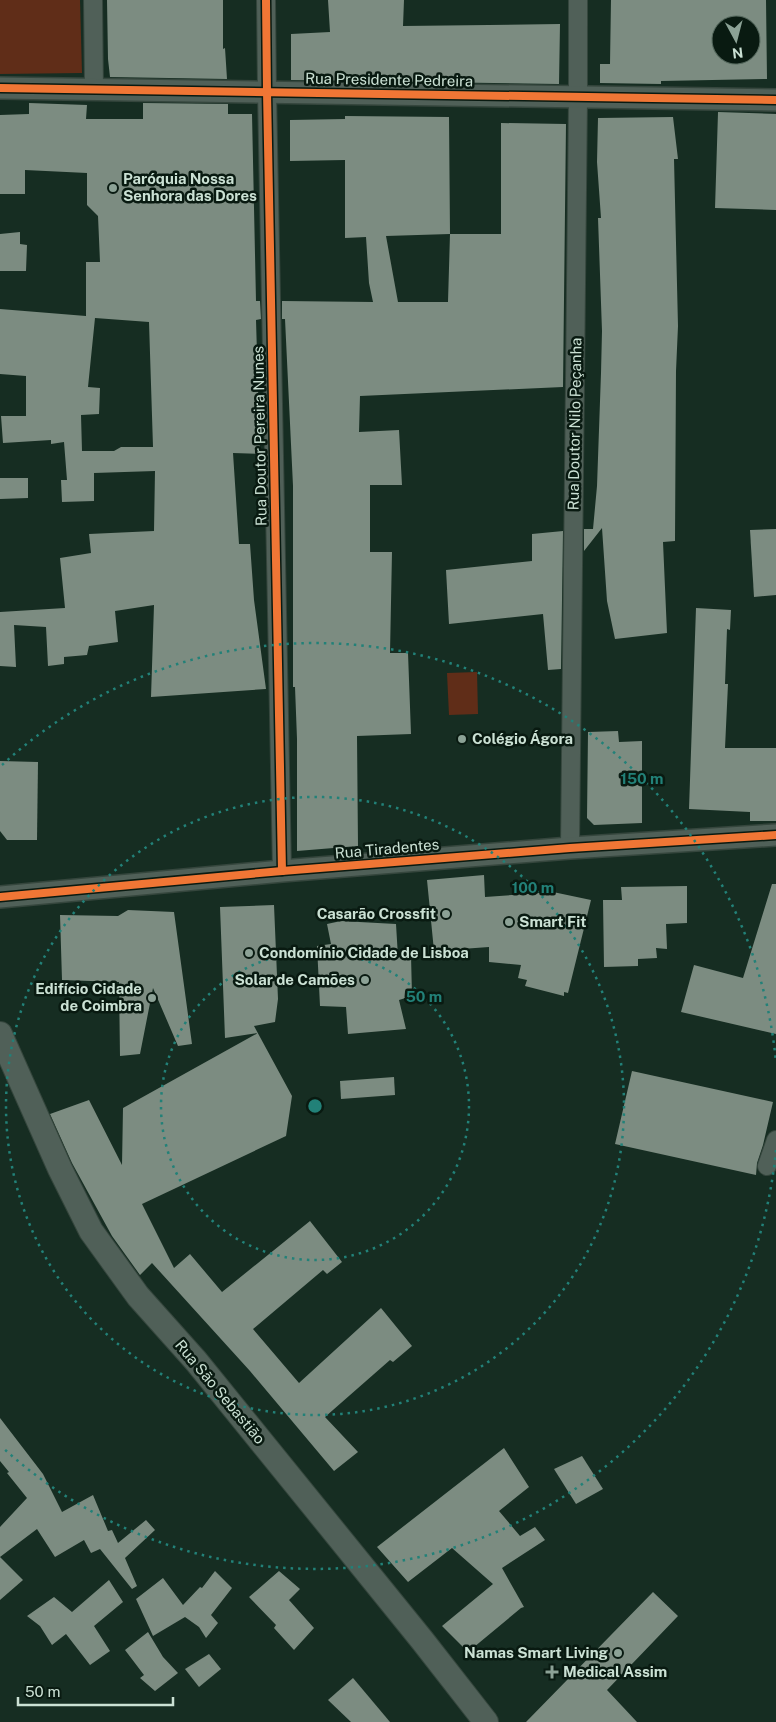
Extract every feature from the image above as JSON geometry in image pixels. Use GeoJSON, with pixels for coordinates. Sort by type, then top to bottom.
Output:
{"type":"FeatureCollection","features":[{"type":"Feature","properties":{"kind":"main road","name":"Rua São Sebastião"},"geometry":{"type":"LineString","coordinates":[[0,1034],[60,1169],[91,1232],[138,1296],[196,1361],[486,1722]]}},
{"type":"Feature","properties":{"kind":"street"},"geometry":{"type":"LineString","coordinates":[[93,0],[94,89]]}},
{"type":"Feature","properties":{"kind":"street","name":"Rua Doutor Pereira Nunes"},"geometry":{"type":"LineString","coordinates":[[266,0],[266,92],[282,871]]}},
{"type":"Feature","properties":{"kind":"street","name":"Rua Doutor Nilo Peçanha"},"geometry":{"type":"LineString","coordinates":[[570,848],[578,0]]}},
{"type":"Feature","properties":{"kind":"street","name":"Rua Presidente Pedreira"},"geometry":{"type":"LineString","coordinates":[[1,88],[776,100]]}},
{"type":"Feature","properties":{"kind":"street","name":"Rua Tiradentes"},"geometry":{"type":"LineString","coordinates":[[0,897],[282,871],[570,848],[776,836]]}},
{"type":"Feature","properties":{"kind":"street"},"geometry":{"type":"LineString","coordinates":[[767,1166],[776,1140]]}},
{"type":"Feature","properties":{"kind":"shaded area"},"geometry":{"type":"Polygon","coordinates":[[[0,0],[80,0],[82,73],[0,74],[0,0]]]}},
{"type":"Feature","properties":{"kind":"shaded area"},"geometry":{"type":"Polygon","coordinates":[[[477,672],[478,714],[449,715],[447,673],[477,672]]]}},
{"type":"Feature","properties":{"kind":"building"},"geometry":{"type":"Polygon","coordinates":[[[107,0],[223,0],[223,49],[225,48],[227,79],[110,77],[107,0]]]}},
{"type":"Feature","properties":{"kind":"building"},"geometry":{"type":"Polygon","coordinates":[[[328,0],[404,0],[403,26],[560,24],[559,84],[291,80],[291,34],[330,32],[328,0]]]}},
{"type":"Feature","properties":{"kind":"building"},"geometry":{"type":"Polygon","coordinates":[[[611,0],[766,0],[767,79],[661,81],[661,84],[600,83],[600,64],[610,64],[611,0]]]}},
{"type":"Feature","properties":{"kind":"building"},"geometry":{"type":"Polygon","coordinates":[[[29,103],[87,105],[86,119],[143,119],[143,103],[228,104],[228,114],[252,114],[256,301],[260,301],[261,319],[256,320],[260,454],[233,453],[239,544],[250,544],[254,600],[266,689],[151,697],[154,605],[115,611],[118,642],[89,646],[87,655],[64,657],[64,664],[48,666],[46,627],[14,625],[16,667],[0,666],[0,612],[65,608],[60,558],[91,553],[89,534],[154,531],[155,471],[94,473],[94,501],[62,502],[61,480],[67,480],[64,442],[51,444],[51,440],[3,443],[1,416],[26,416],[26,376],[0,374],[0,309],[86,316],[86,262],[100,262],[98,216],[87,205],[87,173],[25,170],[25,194],[0,194],[0,115],[29,114],[29,103]],[[95,318],[88,387],[100,388],[99,414],[81,415],[82,451],[114,451],[121,447],[153,447],[149,322],[95,318]]]}},
{"type":"Feature","properties":{"kind":"building"},"geometry":{"type":"Polygon","coordinates":[[[718,112],[776,114],[776,210],[715,208],[718,112]]]}},
{"type":"Feature","properties":{"kind":"building"},"geometry":{"type":"Polygon","coordinates":[[[345,116],[449,117],[450,234],[501,234],[501,123],[566,124],[563,387],[360,396],[359,432],[399,430],[402,485],[370,485],[370,552],[392,552],[390,653],[408,653],[411,734],[357,736],[358,846],[297,851],[297,739],[295,687],[293,687],[293,486],[285,319],[282,319],[282,301],[373,302],[369,283],[366,237],[345,238],[345,160],[290,161],[290,120],[345,119],[345,116]],[[450,234],[386,236],[398,302],[448,302],[450,234]]]}},
{"type":"Feature","properties":{"kind":"building"},"geometry":{"type":"Polygon","coordinates":[[[673,117],[678,159],[674,159],[678,326],[675,541],[663,542],[667,633],[615,639],[607,601],[602,528],[584,551],[584,529],[593,529],[597,486],[601,373],[602,331],[598,218],[601,218],[597,162],[598,118],[673,117]]]}},
{"type":"Feature","properties":{"kind":"building"},"geometry":{"type":"Polygon","coordinates":[[[20,232],[20,244],[27,245],[26,271],[0,271],[0,234],[20,232]]]}},
{"type":"Feature","properties":{"kind":"building"},"geometry":{"type":"Polygon","coordinates":[[[0,478],[28,478],[28,498],[0,499],[0,478]]]}},
{"type":"Feature","properties":{"kind":"building"},"geometry":{"type":"Polygon","coordinates":[[[776,529],[776,595],[754,597],[750,530],[776,529]]]}},
{"type":"Feature","properties":{"kind":"building"},"geometry":{"type":"Polygon","coordinates":[[[563,531],[561,669],[548,670],[543,614],[449,624],[446,570],[532,561],[532,534],[563,531]]]}},
{"type":"Feature","properties":{"kind":"building"},"geometry":{"type":"Polygon","coordinates":[[[696,608],[731,610],[730,630],[727,629],[725,684],[728,684],[725,748],[776,748],[776,821],[750,821],[750,812],[689,809],[696,608]]]}},
{"type":"Feature","properties":{"kind":"building"},"geometry":{"type":"Polygon","coordinates":[[[618,731],[619,742],[642,741],[642,823],[594,825],[587,818],[588,732],[618,731]]]}},
{"type":"Feature","properties":{"kind":"building"},"geometry":{"type":"Polygon","coordinates":[[[0,761],[38,762],[37,840],[7,840],[0,831],[0,761]]]}},
{"type":"Feature","properties":{"kind":"building"},"geometry":{"type":"Polygon","coordinates":[[[484,875],[485,897],[553,892],[591,900],[568,993],[564,992],[564,996],[525,986],[527,980],[518,978],[521,965],[489,962],[489,947],[434,951],[427,880],[484,875]]]}},
{"type":"Feature","properties":{"kind":"building"},"geometry":{"type":"Polygon","coordinates":[[[772,884],[776,884],[776,1034],[681,1012],[694,965],[743,978],[772,884]]]}},
{"type":"Feature","properties":{"kind":"building"},"geometry":{"type":"Polygon","coordinates":[[[687,886],[687,923],[666,924],[667,949],[656,948],[657,958],[638,959],[638,966],[604,967],[603,900],[622,900],[621,887],[687,886]]]}},
{"type":"Feature","properties":{"kind":"building","name":"Condomínio Cidade de Lisboa"},"geometry":{"type":"Polygon","coordinates":[[[274,905],[278,999],[275,1022],[254,1026],[258,1033],[225,1038],[220,907],[274,905]]]}},
{"type":"Feature","properties":{"kind":"building","name":"Edifício Cidade de Coimbra"},"geometry":{"type":"Polygon","coordinates":[[[128,910],[174,912],[192,1044],[178,1046],[153,988],[140,1054],[120,1056],[119,982],[62,980],[60,915],[118,916],[128,910]]]}},
{"type":"Feature","properties":{"kind":"building","name":"Solar de Camões"},"geometry":{"type":"Polygon","coordinates":[[[341,921],[396,924],[398,957],[411,955],[412,996],[399,1000],[406,1029],[348,1034],[346,1007],[320,1006],[317,946],[331,944],[327,924],[341,921]]]}},
{"type":"Feature","properties":{"kind":"building"},"geometry":{"type":"Polygon","coordinates":[[[258,1033],[292,1096],[286,1136],[142,1204],[174,1268],[190,1254],[222,1292],[310,1221],[342,1262],[327,1274],[323,1270],[253,1329],[299,1383],[381,1308],[412,1346],[393,1362],[390,1360],[325,1417],[358,1452],[334,1471],[250,1371],[152,1263],[140,1275],[112,1236],[72,1163],[50,1114],[89,1100],[122,1165],[123,1108],[258,1033]]]}},
{"type":"Feature","properties":{"kind":"building"},"geometry":{"type":"Polygon","coordinates":[[[632,1071],[773,1102],[757,1163],[756,1175],[615,1144],[632,1071]]]}},
{"type":"Feature","properties":{"kind":"building"},"geometry":{"type":"Polygon","coordinates":[[[394,1077],[395,1095],[341,1099],[340,1081],[394,1077]]]}},
{"type":"Feature","properties":{"kind":"building"},"geometry":{"type":"Polygon","coordinates":[[[0,1418],[43,1474],[62,1512],[93,1495],[108,1531],[112,1530],[118,1543],[146,1520],[155,1530],[125,1558],[137,1586],[132,1589],[100,1549],[91,1553],[84,1540],[55,1557],[37,1529],[0,1557],[0,1527],[27,1498],[0,1461],[0,1418]]]}},
{"type":"Feature","properties":{"kind":"building"},"geometry":{"type":"Polygon","coordinates":[[[504,1448],[529,1487],[499,1511],[520,1536],[535,1527],[545,1540],[502,1568],[524,1607],[468,1652],[442,1626],[493,1584],[452,1548],[408,1582],[377,1547],[504,1448]]]}},
{"type":"Feature","properties":{"kind":"building"},"geometry":{"type":"Polygon","coordinates":[[[582,1456],[603,1489],[576,1504],[554,1469],[582,1456]]]}},
{"type":"Feature","properties":{"kind":"building"},"geometry":{"type":"Polygon","coordinates":[[[0,1557],[23,1580],[0,1600],[0,1557]]]}},
{"type":"Feature","properties":{"kind":"building"},"geometry":{"type":"Polygon","coordinates":[[[215,1571],[232,1588],[211,1615],[218,1623],[206,1638],[199,1627],[185,1617],[153,1636],[136,1599],[163,1578],[183,1605],[200,1587],[202,1588],[215,1571]]]}},
{"type":"Feature","properties":{"kind":"building"},"geometry":{"type":"Polygon","coordinates":[[[279,1571],[300,1589],[289,1600],[314,1628],[294,1650],[274,1628],[276,1625],[249,1597],[279,1571]]]}},
{"type":"Feature","properties":{"kind":"building"},"geometry":{"type":"Polygon","coordinates":[[[109,1580],[123,1602],[94,1626],[110,1651],[90,1665],[66,1634],[52,1645],[40,1626],[27,1616],[54,1597],[72,1612],[109,1580]]]}},
{"type":"Feature","properties":{"kind":"building","name":"Namas Smart Living"},"geometry":{"type":"Polygon","coordinates":[[[653,1592],[678,1616],[607,1690],[637,1722],[526,1722],[653,1592]]]}},
{"type":"Feature","properties":{"kind":"building"},"geometry":{"type":"Polygon","coordinates":[[[148,1632],[163,1657],[178,1673],[155,1691],[140,1678],[144,1675],[125,1650],[148,1632]]]}},
{"type":"Feature","properties":{"kind":"building"},"geometry":{"type":"Polygon","coordinates":[[[209,1654],[221,1669],[199,1687],[185,1669],[209,1654]]]}},
{"type":"Feature","properties":{"kind":"building"},"geometry":{"type":"Polygon","coordinates":[[[353,1678],[390,1722],[351,1722],[328,1700],[353,1678]]]}},
{"type":"Feature","properties":{"kind":"cycle path"},"geometry":{"type":"LineString","coordinates":[[266,0],[282,871]]}},
{"type":"Feature","properties":{"kind":"cycle path"},"geometry":{"type":"LineString","coordinates":[[0,88],[776,100]]}},
{"type":"Feature","properties":{"kind":"cycle path"},"geometry":{"type":"LineString","coordinates":[[0,897],[282,871],[570,848],[776,835]]}},
{"type":"Feature","properties":{"kind":"place","name":"Paróquia Nossa Senhora das Dores"},"geometry":{"type":"Point","coordinates":[113,188]}},
{"type":"Feature","properties":{"kind":"place","name":"Colégio Ágora"},"geometry":{"type":"Point","coordinates":[462,739]}},
{"type":"Feature","properties":{"kind":"place","name":"Casarão Crossfit"},"geometry":{"type":"Point","coordinates":[446,914]}},
{"type":"Feature","properties":{"kind":"place","name":"Smart Fit"},"geometry":{"type":"Point","coordinates":[509,922]}},
{"type":"Feature","properties":{"kind":"place","name":"Condomínio Cidade de Lisboa"},"geometry":{"type":"Point","coordinates":[249,953]}},
{"type":"Feature","properties":{"kind":"place","name":"Solar de Camões"},"geometry":{"type":"Point","coordinates":[365,980]}},
{"type":"Feature","properties":{"kind":"place","name":"Edifício Cidade de Coimbra"},"geometry":{"type":"Point","coordinates":[152,998]}},
{"type":"Feature","properties":{"kind":"place","name":"Namas Smart Living"},"geometry":{"type":"Point","coordinates":[618,1653]}},
{"type":"Feature","properties":{"kind":"place","name":"Medical Assim"},"geometry":{"type":"Point","coordinates":[552,1672]}}]}
